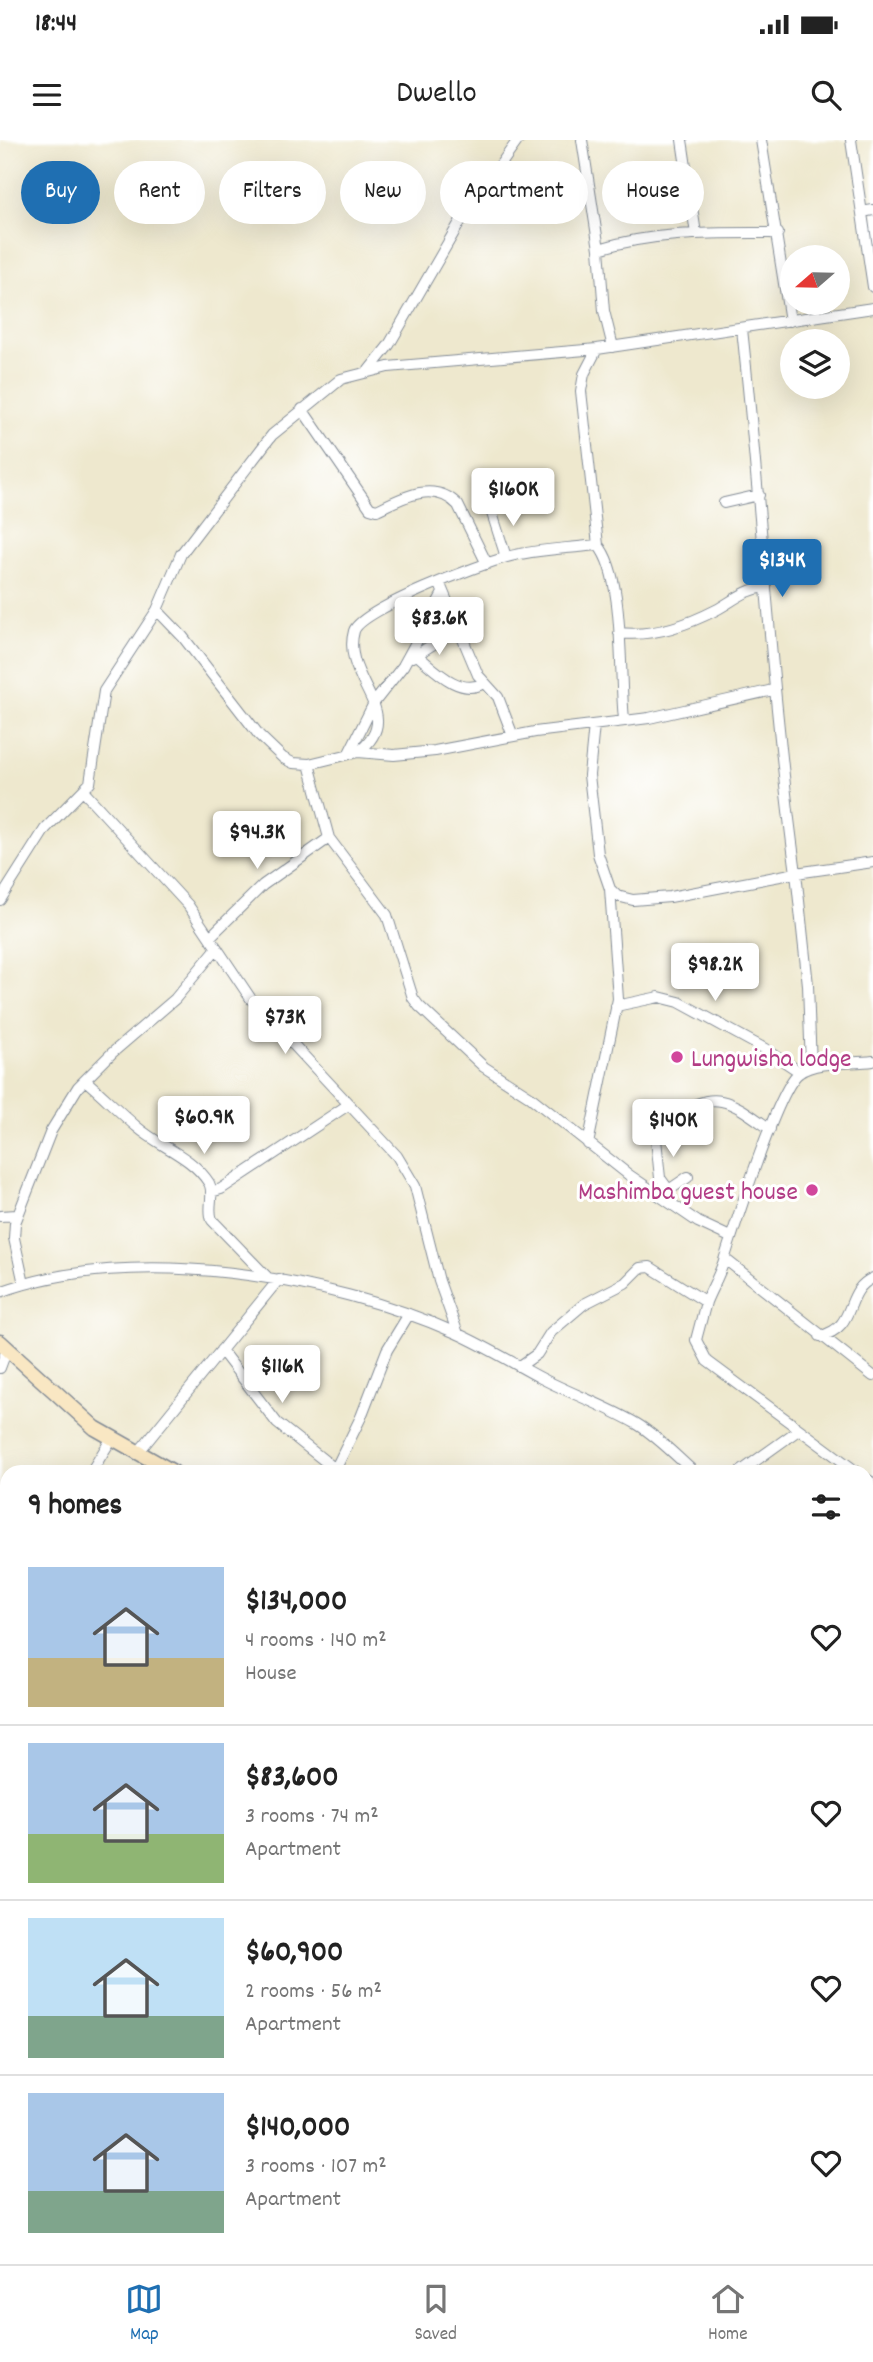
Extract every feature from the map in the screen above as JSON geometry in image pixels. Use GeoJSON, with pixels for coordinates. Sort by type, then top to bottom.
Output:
{"type":"FeatureCollection","features":[{"type":"Feature","properties":{"kind":"main road"},"geometry":{"type":"LineString","coordinates":[[4,1345],[95,1428],[159,1465]]}},
{"type":"Feature","properties":{"kind":"street"},"geometry":{"type":"LineString","coordinates":[[368,370],[389,345],[460,222],[518,140]]}},
{"type":"Feature","properties":{"kind":"street"},"geometry":{"type":"LineString","coordinates":[[582,140],[599,249],[604,311],[613,347]]}},
{"type":"Feature","properties":{"kind":"street"},"geometry":{"type":"LineString","coordinates":[[682,140],[696,234]]}},
{"type":"Feature","properties":{"kind":"street"},"geometry":{"type":"LineString","coordinates":[[761,140],[790,321]]}},
{"type":"Feature","properties":{"kind":"street"},"geometry":{"type":"LineString","coordinates":[[851,140],[873,287]]}},
{"type":"Feature","properties":{"kind":"street"},"geometry":{"type":"LineString","coordinates":[[862,212],[873,210]]}},
{"type":"Feature","properties":{"kind":"street"},"geometry":{"type":"LineString","coordinates":[[599,249],[633,240],[696,234],[778,233]]}},
{"type":"Feature","properties":{"kind":"street"},"geometry":{"type":"LineString","coordinates":[[0,900],[45,829],[84,792],[96,758],[104,691],[157,610],[181,554],[272,435],[341,379],[368,370],[597,349],[742,330],[873,308]]}},
{"type":"Feature","properties":{"kind":"street"},"geometry":{"type":"LineString","coordinates":[[742,330],[759,495],[773,690],[808,985],[811,1067]]}},
{"type":"Feature","properties":{"kind":"street"},"geometry":{"type":"LineString","coordinates":[[597,349],[584,374],[581,391],[598,545],[606,554],[614,585],[619,634],[618,667],[624,719]]}},
{"type":"Feature","properties":{"kind":"street"},"geometry":{"type":"LineString","coordinates":[[302,410],[370,508],[377,510],[416,492],[428,491],[451,498],[458,505],[487,564]]}},
{"type":"Feature","properties":{"kind":"street"},"geometry":{"type":"LineString","coordinates":[[723,502],[759,495]]}},
{"type":"Feature","properties":{"kind":"street"},"geometry":{"type":"LineString","coordinates":[[490,507],[506,557]]}},
{"type":"Feature","properties":{"kind":"street"},"geometry":{"type":"LineString","coordinates":[[354,752],[378,732],[373,705],[356,669],[355,628],[377,611],[439,582],[506,557],[598,545]]}},
{"type":"Feature","properties":{"kind":"street"},"geometry":{"type":"LineString","coordinates":[[439,582],[478,675],[498,697],[513,736]]}},
{"type":"Feature","properties":{"kind":"street"},"geometry":{"type":"LineString","coordinates":[[619,634],[645,634],[670,628],[714,611],[745,592],[766,587]]}},
{"type":"Feature","properties":{"kind":"street"},"geometry":{"type":"LineString","coordinates":[[354,752],[373,705],[406,661],[443,593]]}},
{"type":"Feature","properties":{"kind":"street"},"geometry":{"type":"LineString","coordinates":[[157,610],[183,636],[259,735],[283,758],[309,764],[354,752],[401,754],[696,709],[773,690]]}},
{"type":"Feature","properties":{"kind":"street"},"geometry":{"type":"LineString","coordinates":[[406,661],[459,628]]}},
{"type":"Feature","properties":{"kind":"street"},"geometry":{"type":"LineString","coordinates":[[417,655],[463,688],[475,688],[485,683]]}},
{"type":"Feature","properties":{"kind":"street"},"geometry":{"type":"LineString","coordinates":[[588,1144],[616,1006],[610,889],[598,854],[589,775],[594,724]]}},
{"type":"Feature","properties":{"kind":"street"},"geometry":{"type":"LineString","coordinates":[[309,764],[328,838],[387,915],[413,998],[419,1006],[484,1067],[529,1096],[588,1144],[665,1194],[698,1222],[730,1237]]}},
{"type":"Feature","properties":{"kind":"street"},"geometry":{"type":"LineString","coordinates":[[84,792],[169,883],[211,936],[251,999],[397,1156],[415,1185],[439,1281],[458,1334]]}},
{"type":"Feature","properties":{"kind":"street"},"geometry":{"type":"LineString","coordinates":[[211,936],[263,886],[328,838]]}},
{"type":"Feature","properties":{"kind":"street"},"geometry":{"type":"LineString","coordinates":[[610,889],[623,899],[645,900],[873,862]]}},
{"type":"Feature","properties":{"kind":"street"},"geometry":{"type":"LineString","coordinates":[[24,1284],[14,1238],[17,1215],[36,1176],[51,1131],[85,1080],[175,999],[217,948]]}},
{"type":"Feature","properties":{"kind":"street"},"geometry":{"type":"LineString","coordinates":[[616,1006],[659,998],[679,1002],[767,1050],[800,1072]]}},
{"type":"Feature","properties":{"kind":"street"},"geometry":{"type":"LineString","coordinates":[[847,1465],[797,1431],[707,1361],[696,1340],[706,1302],[725,1259],[730,1237],[770,1129],[791,1082],[800,1072],[811,1067],[873,1061]]}},
{"type":"Feature","properties":{"kind":"street"},"geometry":{"type":"LineString","coordinates":[[85,1080],[137,1128],[177,1153],[206,1179],[211,1192],[209,1208],[212,1220],[267,1277]]}},
{"type":"Feature","properties":{"kind":"street"},"geometry":{"type":"LineString","coordinates":[[678,1116],[695,1102],[718,1099],[770,1129]]}},
{"type":"Feature","properties":{"kind":"street"},"geometry":{"type":"LineString","coordinates":[[211,1192],[221,1189],[348,1105]]}},
{"type":"Feature","properties":{"kind":"street"},"geometry":{"type":"LineString","coordinates":[[656,1139],[660,1178],[665,1194]]}},
{"type":"Feature","properties":{"kind":"street"},"geometry":{"type":"LineString","coordinates":[[665,1194],[688,1177]]}},
{"type":"Feature","properties":{"kind":"street"},"geometry":{"type":"LineString","coordinates":[[0,1216],[17,1215]]}},
{"type":"Feature","properties":{"kind":"street"},"geometry":{"type":"LineString","coordinates":[[725,1259],[873,1376]]}},
{"type":"Feature","properties":{"kind":"street"},"geometry":{"type":"LineString","coordinates":[[520,1366],[537,1354],[551,1332],[584,1304],[625,1283],[645,1266],[706,1302]]}},
{"type":"Feature","properties":{"kind":"street"},"geometry":{"type":"LineString","coordinates":[[0,1292],[24,1284],[113,1269],[163,1269],[279,1279],[409,1314],[458,1334],[639,1425],[686,1465]]}},
{"type":"Feature","properties":{"kind":"street"},"geometry":{"type":"LineString","coordinates":[[820,1336],[830,1334],[844,1323],[857,1293],[873,1278]]}},
{"type":"Feature","properties":{"kind":"street"},"geometry":{"type":"LineString","coordinates":[[138,1454],[279,1279]]}},
{"type":"Feature","properties":{"kind":"street"},"geometry":{"type":"LineString","coordinates":[[337,1465],[361,1417],[387,1350],[409,1314]]}},
{"type":"Feature","properties":{"kind":"street"},"geometry":{"type":"LineString","coordinates":[[0,1368],[4,1345]]}},
{"type":"Feature","properties":{"kind":"street"},"geometry":{"type":"LineString","coordinates":[[221,1350],[277,1423],[329,1465]]}},
{"type":"Feature","properties":{"kind":"street"},"geometry":{"type":"LineString","coordinates":[[750,1465],[797,1431]]}},
{"type":"Feature","properties":{"kind":"street"},"geometry":{"type":"LineString","coordinates":[[95,1465],[112,1438]]}},
{"type":"Feature","properties":{"kind":"place","name":"Lungwisha lodge"},"geometry":{"type":"Point","coordinates":[677,1057]}},
{"type":"Feature","properties":{"kind":"place","name":"Mashimba guest house"},"geometry":{"type":"Point","coordinates":[812,1190]}}]}
